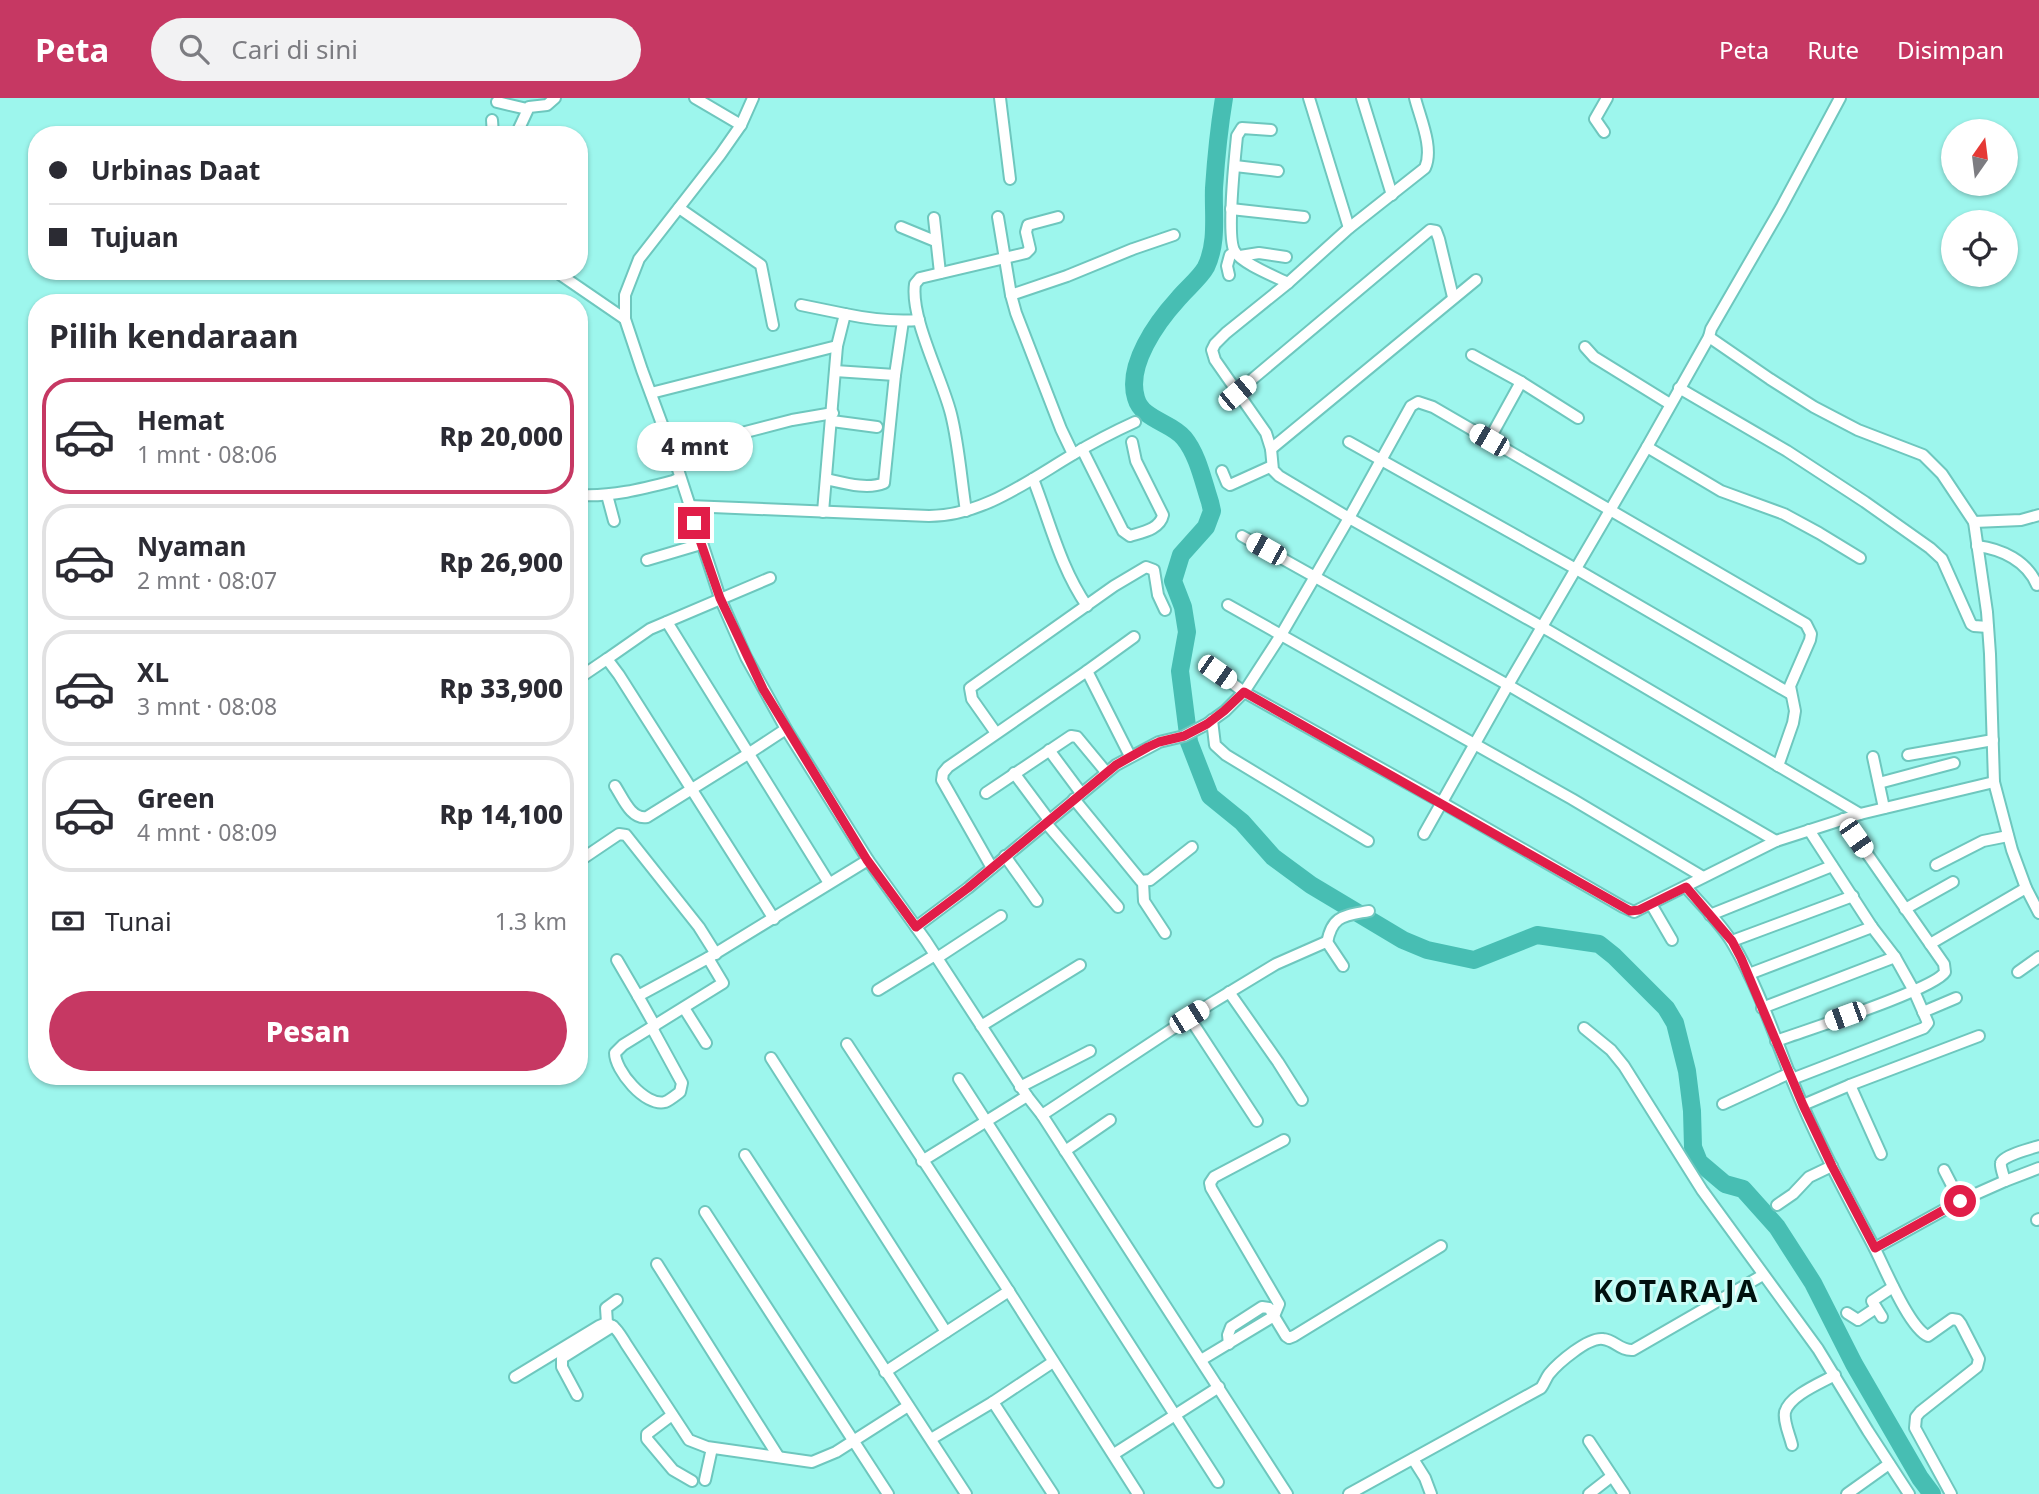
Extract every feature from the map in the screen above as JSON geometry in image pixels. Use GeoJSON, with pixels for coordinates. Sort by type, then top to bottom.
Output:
{"type":"FeatureCollection","features":[{"type":"Feature","properties":{"kind":"street"},"geometry":{"type":"LineString","coordinates":[[520,126],[527,109],[531,106],[547,106],[555,98]]}},
{"type":"Feature","properties":{"kind":"street"},"geometry":{"type":"LineString","coordinates":[[695,98],[741,125]]}},
{"type":"Feature","properties":{"kind":"street"},"geometry":{"type":"LineString","coordinates":[[753,98],[741,125],[646,248],[633,271],[625,295],[625,319],[720,598],[746,657],[786,729],[867,860],[916,927],[1023,1091],[1042,1115],[1287,1494]]}},
{"type":"Feature","properties":{"kind":"street"},"geometry":{"type":"LineString","coordinates":[[1000,98],[1010,180]]}},
{"type":"Feature","properties":{"kind":"street"},"geometry":{"type":"LineString","coordinates":[[1309,98],[1349,228]]}},
{"type":"Feature","properties":{"kind":"street"},"geometry":{"type":"LineString","coordinates":[[1362,98],[1392,195]]}},
{"type":"Feature","properties":{"kind":"street"},"geometry":{"type":"LineString","coordinates":[[1604,132],[1595,119],[1607,98]]}},
{"type":"Feature","properties":{"kind":"street"},"geometry":{"type":"LineString","coordinates":[[1424,834],[1647,447],[1840,98]]}},
{"type":"Feature","properties":{"kind":"street"},"geometry":{"type":"LineString","coordinates":[[1419,99],[1429,158],[1425,167],[1349,228],[1215,344],[1212,350],[1215,360],[1266,433],[1273,470],[1349,518],[1542,627],[1860,814]]}},
{"type":"Feature","properties":{"kind":"street"},"geometry":{"type":"LineString","coordinates":[[497,102],[527,109]]}},
{"type":"Feature","properties":{"kind":"street"},"geometry":{"type":"LineString","coordinates":[[492,120],[493,126]]}},
{"type":"Feature","properties":{"kind":"street"},"geometry":{"type":"LineString","coordinates":[[1271,130],[1240,129],[1237,136],[1231,209],[1233,246],[1237,254],[1288,283]]}},
{"type":"Feature","properties":{"kind":"street"},"geometry":{"type":"LineString","coordinates":[[1235,166],[1278,171]]}},
{"type":"Feature","properties":{"kind":"street"},"geometry":{"type":"LineString","coordinates":[[679,208],[761,265],[773,325]]}},
{"type":"Feature","properties":{"kind":"street"},"geometry":{"type":"LineString","coordinates":[[1231,209],[1304,217]]}},
{"type":"Feature","properties":{"kind":"street"},"geometry":{"type":"LineString","coordinates":[[998,217],[1011,295],[1061,429],[1078,452],[1123,531],[1130,536],[1149,530],[1162,520],[1163,515],[1136,461],[1132,442]]}},
{"type":"Feature","properties":{"kind":"street"},"geometry":{"type":"LineString","coordinates":[[966,511],[956,434],[914,302],[915,284],[920,278],[1029,251],[1026,232],[1028,225],[1058,217]]}},
{"type":"Feature","properties":{"kind":"street"},"geometry":{"type":"LineString","coordinates":[[934,218],[940,274]]}},
{"type":"Feature","properties":{"kind":"street"},"geometry":{"type":"LineString","coordinates":[[901,227],[935,241]]}},
{"type":"Feature","properties":{"kind":"street"},"geometry":{"type":"LineString","coordinates":[[1237,393],[1430,230],[1436,231],[1440,239],[1453,298]]}},
{"type":"Feature","properties":{"kind":"street"},"geometry":{"type":"LineString","coordinates":[[1011,295],[1174,235]]}},
{"type":"Feature","properties":{"kind":"street"},"geometry":{"type":"LineString","coordinates":[[1229,275],[1230,255],[1259,253],[1286,257]]}},
{"type":"Feature","properties":{"kind":"street"},"geometry":{"type":"LineString","coordinates":[[568,280],[625,319]]}},
{"type":"Feature","properties":{"kind":"street"},"geometry":{"type":"LineString","coordinates":[[1271,449],[1476,280]]}},
{"type":"Feature","properties":{"kind":"street"},"geometry":{"type":"LineString","coordinates":[[801,305],[868,318],[919,320]]}},
{"type":"Feature","properties":{"kind":"street"},"geometry":{"type":"LineString","coordinates":[[823,512],[837,346],[845,314]]}},
{"type":"Feature","properties":{"kind":"street"},"geometry":{"type":"LineString","coordinates":[[826,479],[863,486],[884,483],[903,321]]}},
{"type":"Feature","properties":{"kind":"street"},"geometry":{"type":"LineString","coordinates":[[1709,337],[1823,412],[1858,430],[1923,455],[1941,474],[1974,522],[1988,627],[1994,782],[2008,836],[2026,888],[2039,913]]}},
{"type":"Feature","properties":{"kind":"street"},"geometry":{"type":"LineString","coordinates":[[651,393],[837,346]]}},
{"type":"Feature","properties":{"kind":"street"},"geometry":{"type":"LineString","coordinates":[[1585,347],[1594,357],[1670,404]]}},
{"type":"Feature","properties":{"kind":"street"},"geometry":{"type":"LineString","coordinates":[[1472,355],[1578,418]]}},
{"type":"Feature","properties":{"kind":"street"},"geometry":{"type":"LineString","coordinates":[[835,371],[895,375]]}},
{"type":"Feature","properties":{"kind":"street"},"geometry":{"type":"LineString","coordinates":[[1489,440],[1521,382]]}},
{"type":"Feature","properties":{"kind":"street"},"geometry":{"type":"LineString","coordinates":[[1679,388],[1787,451],[1930,548],[1942,559],[1971,624],[1988,627]]}},
{"type":"Feature","properties":{"kind":"street"},"geometry":{"type":"LineString","coordinates":[[916,927],[968,888],[1107,772],[1130,756],[1159,742],[1184,736],[1210,722],[1244,692],[1281,635],[1412,406],[1418,401],[1433,407],[1806,624],[1811,634],[1810,640],[1790,686],[1795,710],[1778,766]]}},
{"type":"Feature","properties":{"kind":"street"},"geometry":{"type":"LineString","coordinates":[[672,451],[792,420],[832,417],[877,427]]}},
{"type":"Feature","properties":{"kind":"street"},"geometry":{"type":"LineString","coordinates":[[689,506],[937,516],[966,511],[980,507],[1135,422]]}},
{"type":"Feature","properties":{"kind":"street"},"geometry":{"type":"LineString","coordinates":[[1349,442],[1576,569],[1791,694]]}},
{"type":"Feature","properties":{"kind":"street"},"geometry":{"type":"LineString","coordinates":[[1647,447],[1721,491],[1784,514],[1860,558]]}},
{"type":"Feature","properties":{"kind":"street"},"geometry":{"type":"LineString","coordinates":[[1222,471],[1230,485],[1272,466]]}},
{"type":"Feature","properties":{"kind":"street"},"geometry":{"type":"LineString","coordinates":[[588,495],[607,495],[680,478]]}},
{"type":"Feature","properties":{"kind":"street"},"geometry":{"type":"LineString","coordinates":[[1033,479],[1065,566],[1087,606]]}},
{"type":"Feature","properties":{"kind":"street"},"geometry":{"type":"LineString","coordinates":[[607,495],[614,521]]}},
{"type":"Feature","properties":{"kind":"street"},"geometry":{"type":"LineString","coordinates":[[1974,522],[2021,520],[2039,515]]}},
{"type":"Feature","properties":{"kind":"street"},"geometry":{"type":"LineString","coordinates":[[1242,536],[1508,685],[1776,841]]}},
{"type":"Feature","properties":{"kind":"street"},"geometry":{"type":"LineString","coordinates":[[648,559],[701,544]]}},
{"type":"Feature","properties":{"kind":"street"},"geometry":{"type":"LineString","coordinates":[[1978,546],[1992,548],[2010,556],[2033,574],[2038,584]]}},
{"type":"Feature","properties":{"kind":"street"},"geometry":{"type":"LineString","coordinates":[[996,733],[972,699],[970,688],[1146,567],[1154,570],[1158,595],[1164,610]]}},
{"type":"Feature","properties":{"kind":"street"},"geometry":{"type":"LineString","coordinates":[[588,672],[650,629],[770,578]]}},
{"type":"Feature","properties":{"kind":"street"},"geometry":{"type":"LineString","coordinates":[[1228,605],[1572,799],[1703,877]]}},
{"type":"Feature","properties":{"kind":"street"},"geometry":{"type":"LineString","coordinates":[[667,622],[830,883]]}},
{"type":"Feature","properties":{"kind":"street"},"geometry":{"type":"LineString","coordinates":[[992,867],[941,777],[948,767],[1134,638]]}},
{"type":"Feature","properties":{"kind":"street"},"geometry":{"type":"LineString","coordinates":[[607,659],[774,919]]}},
{"type":"Feature","properties":{"kind":"street"},"geometry":{"type":"LineString","coordinates":[[1087,671],[1130,756]]}},
{"type":"Feature","properties":{"kind":"street"},"geometry":{"type":"LineString","coordinates":[[1217,672],[1244,692],[1634,912],[1776,841],[1860,814],[1994,782]]}},
{"type":"Feature","properties":{"kind":"street"},"geometry":{"type":"LineString","coordinates":[[1210,722],[1215,745],[1226,755],[1368,842]]}},
{"type":"Feature","properties":{"kind":"street"},"geometry":{"type":"LineString","coordinates":[[615,786],[633,814],[641,818],[654,814],[786,729]]}},
{"type":"Feature","properties":{"kind":"street"},"geometry":{"type":"LineString","coordinates":[[986,793],[1066,738],[1075,736],[1107,772]]}},
{"type":"Feature","properties":{"kind":"street"},"geometry":{"type":"LineString","coordinates":[[1908,755],[1993,740]]}},
{"type":"Feature","properties":{"kind":"street"},"geometry":{"type":"LineString","coordinates":[[1049,750],[1129,869],[1143,882],[1144,901],[1165,933]]}},
{"type":"Feature","properties":{"kind":"street"},"geometry":{"type":"LineString","coordinates":[[1873,757],[1884,808]]}},
{"type":"Feature","properties":{"kind":"street"},"geometry":{"type":"LineString","coordinates":[[1879,783],[1954,763]]}},
{"type":"Feature","properties":{"kind":"street"},"geometry":{"type":"LineString","coordinates":[[1014,773],[1047,822],[1118,907]]}},
{"type":"Feature","properties":{"kind":"street"},"geometry":{"type":"LineString","coordinates":[[1776,1041],[1914,991],[1941,977],[1945,972],[1944,964],[1843,819]]}},
{"type":"Feature","properties":{"kind":"street"},"geometry":{"type":"LineString","coordinates":[[1723,1104],[1791,1076],[1924,1028],[1928,1023],[1895,957],[1872,927],[1809,830]]}},
{"type":"Feature","properties":{"kind":"street"},"geometry":{"type":"LineString","coordinates":[[588,855],[619,834],[626,835],[699,927],[723,983],[654,1027],[623,1045],[614,1056],[634,1089],[663,1102],[680,1092],[682,1083],[654,1027],[638,996],[617,960]]}},
{"type":"Feature","properties":{"kind":"street"},"geometry":{"type":"LineString","coordinates":[[1936,865],[1983,841],[2008,836]]}},
{"type":"Feature","properties":{"kind":"street"},"geometry":{"type":"LineString","coordinates":[[1143,882],[1150,880],[1192,847]]}},
{"type":"Feature","properties":{"kind":"street"},"geometry":{"type":"LineString","coordinates":[[1005,856],[1037,901]]}},
{"type":"Feature","properties":{"kind":"street"},"geometry":{"type":"LineString","coordinates":[[638,996],[712,956],[867,860]]}},
{"type":"Feature","properties":{"kind":"street"},"geometry":{"type":"LineString","coordinates":[[1710,915],[1832,866]]}},
{"type":"Feature","properties":{"kind":"street"},"geometry":{"type":"LineString","coordinates":[[1905,909],[1953,882]]}},
{"type":"Feature","properties":{"kind":"street"},"geometry":{"type":"LineString","coordinates":[[1686,887],[1732,941],[1749,974],[1803,1105],[1893,1287],[1924,1335],[1931,1335],[1952,1319],[1959,1321],[1979,1361],[1974,1370],[1920,1412],[1915,1423],[1931,1461],[1951,1494]]}},
{"type":"Feature","properties":{"kind":"street"},"geometry":{"type":"LineString","coordinates":[[1930,944],[2026,888]]}},
{"type":"Feature","properties":{"kind":"street"},"geometry":{"type":"LineString","coordinates":[[1732,941],[1853,897]]}},
{"type":"Feature","properties":{"kind":"street"},"geometry":{"type":"LineString","coordinates":[[1651,904],[1672,940]]}},
{"type":"Feature","properties":{"kind":"street"},"geometry":{"type":"LineString","coordinates":[[1343,966],[1327,943],[1331,928],[1339,919],[1369,911]]}},
{"type":"Feature","properties":{"kind":"street"},"geometry":{"type":"LineString","coordinates":[[878,990],[1001,916]]}},
{"type":"Feature","properties":{"kind":"street"},"geometry":{"type":"LineString","coordinates":[[1749,974],[1872,927]]}},
{"type":"Feature","properties":{"kind":"street"},"geometry":{"type":"LineString","coordinates":[[1042,1115],[1229,992],[1291,956],[1327,943]]}},
{"type":"Feature","properties":{"kind":"street"},"geometry":{"type":"LineString","coordinates":[[1762,1008],[1895,957]]}},
{"type":"Feature","properties":{"kind":"street"},"geometry":{"type":"LineString","coordinates":[[2018,972],[2039,957]]}},
{"type":"Feature","properties":{"kind":"street"},"geometry":{"type":"LineString","coordinates":[[981,1026],[1080,965]]}},
{"type":"Feature","properties":{"kind":"street"},"geometry":{"type":"LineString","coordinates":[[1229,992],[1302,1100]]}},
{"type":"Feature","properties":{"kind":"street"},"geometry":{"type":"LineString","coordinates":[[1923,1012],[1956,998]]}},
{"type":"Feature","properties":{"kind":"street"},"geometry":{"type":"LineString","coordinates":[[684,1008],[706,1043]]}},
{"type":"Feature","properties":{"kind":"street"},"geometry":{"type":"LineString","coordinates":[[1189,1017],[1257,1121]]}},
{"type":"Feature","properties":{"kind":"street"},"geometry":{"type":"LineString","coordinates":[[1584,1028],[1611,1050],[1623,1066],[1702,1190],[1788,1305],[1835,1375],[1909,1494]]}},
{"type":"Feature","properties":{"kind":"street"},"geometry":{"type":"LineString","coordinates":[[1803,1105],[1979,1036]]}},
{"type":"Feature","properties":{"kind":"street"},"geometry":{"type":"LineString","coordinates":[[847,1044],[1138,1494]]}},
{"type":"Feature","properties":{"kind":"street"},"geometry":{"type":"LineString","coordinates":[[922,1161],[986,1122],[1023,1091],[1090,1051]]}},
{"type":"Feature","properties":{"kind":"street"},"geometry":{"type":"LineString","coordinates":[[771,1058],[946,1332]]}},
{"type":"Feature","properties":{"kind":"street"},"geometry":{"type":"LineString","coordinates":[[959,1079],[1218,1482]]}},
{"type":"Feature","properties":{"kind":"street"},"geometry":{"type":"LineString","coordinates":[[1850,1085],[1881,1154]]}},
{"type":"Feature","properties":{"kind":"street"},"geometry":{"type":"LineString","coordinates":[[1065,1151],[1110,1120]]}},
{"type":"Feature","properties":{"kind":"street"},"geometry":{"type":"LineString","coordinates":[[1274,1316],[1279,1304],[1210,1188],[1210,1183],[1214,1177],[1284,1140]]}},
{"type":"Feature","properties":{"kind":"street"},"geometry":{"type":"LineString","coordinates":[[2005,1181],[2000,1163],[2002,1160],[2039,1146]]}},
{"type":"Feature","properties":{"kind":"street"},"geometry":{"type":"LineString","coordinates":[[746,1155],[966,1494]]}},
{"type":"Feature","properties":{"kind":"street"},"geometry":{"type":"LineString","coordinates":[[1777,1205],[1793,1194],[1809,1177],[1832,1166]]}},
{"type":"Feature","properties":{"kind":"street"},"geometry":{"type":"LineString","coordinates":[[1875,1248],[1960,1201],[2039,1168]]}},
{"type":"Feature","properties":{"kind":"street"},"geometry":{"type":"LineString","coordinates":[[1944,1170],[1960,1201]]}},
{"type":"Feature","properties":{"kind":"street"},"geometry":{"type":"LineString","coordinates":[[705,1212],[888,1494]]}},
{"type":"Feature","properties":{"kind":"street"},"geometry":{"type":"LineString","coordinates":[[1202,1360],[1229,1343],[1231,1327],[1262,1307],[1269,1308],[1289,1338],[1441,1246]]}},
{"type":"Feature","properties":{"kind":"street"},"geometry":{"type":"LineString","coordinates":[[657,1264],[778,1456]]}},
{"type":"Feature","properties":{"kind":"street"},"geometry":{"type":"LineString","coordinates":[[1349,1494],[1541,1388],[1548,1376],[1586,1343],[1602,1338],[1627,1350],[1633,1350],[1763,1275]]}},
{"type":"Feature","properties":{"kind":"street"},"geometry":{"type":"LineString","coordinates":[[1847,1313],[1858,1320],[1879,1313],[1872,1301],[1893,1287]]}},
{"type":"Feature","properties":{"kind":"street"},"geometry":{"type":"LineString","coordinates":[[886,1372],[1009,1291]]}},
{"type":"Feature","properties":{"kind":"street"},"geometry":{"type":"LineString","coordinates":[[617,1300],[606,1308],[610,1324],[689,1440],[699,1445],[812,1462],[836,1452],[908,1406]]}},
{"type":"Feature","properties":{"kind":"street"},"geometry":{"type":"LineString","coordinates":[[514,1377],[599,1326],[610,1324]]}},
{"type":"Feature","properties":{"kind":"street"},"geometry":{"type":"LineString","coordinates":[[577,1395],[562,1367],[562,1358],[610,1324]]}},
{"type":"Feature","properties":{"kind":"street"},"geometry":{"type":"LineString","coordinates":[[931,1439],[1054,1362]]}},
{"type":"Feature","properties":{"kind":"street"},"geometry":{"type":"LineString","coordinates":[[1792,1445],[1785,1419],[1786,1411],[1793,1400],[1835,1375]]}},
{"type":"Feature","properties":{"kind":"street"},"geometry":{"type":"LineString","coordinates":[[1114,1454],[1219,1387]]}},
{"type":"Feature","properties":{"kind":"street"},"geometry":{"type":"LineString","coordinates":[[993,1402],[1053,1494]]}},
{"type":"Feature","properties":{"kind":"street"},"geometry":{"type":"LineString","coordinates":[[672,1415],[651,1430],[647,1439],[673,1470],[692,1480]]}},
{"type":"Feature","properties":{"kind":"street"},"geometry":{"type":"LineString","coordinates":[[1589,1441],[1624,1494]]}},
{"type":"Feature","properties":{"kind":"street"},"geometry":{"type":"LineString","coordinates":[[705,1480],[712,1448]]}},
{"type":"Feature","properties":{"kind":"street"},"geometry":{"type":"LineString","coordinates":[[1413,1459],[1431,1494]]}},
{"type":"Feature","properties":{"kind":"street"},"geometry":{"type":"LineString","coordinates":[[1847,1494],[1889,1464]]}},
{"type":"Feature","properties":{"kind":"street"},"geometry":{"type":"LineString","coordinates":[[1588,1494],[1612,1476]]}},
{"type":"Feature","properties":{"kind":"waterway"},"geometry":{"type":"LineString","coordinates":[[1224,98],[1214,188],[1214,238],[1210,257],[1206,267],[1170,309],[1145,345],[1135,372],[1134,385],[1136,398],[1144,411],[1172,428],[1189,445],[1200,468],[1212,511],[1206,527],[1181,555],[1173,581],[1183,607],[1187,632],[1180,671],[1189,742],[1210,796],[1242,822],[1273,857],[1311,885],[1403,940],[1427,950],[1474,960],[1537,935],[1599,944],[1614,956],[1666,1008],[1675,1023],[1687,1071],[1693,1147],[1699,1162],[1725,1184],[1743,1189],[1777,1227],[1813,1283],[1854,1364],[1932,1494]]}},
{"type":"Feature","properties":{"kind":"district","name":"KOTARAJA"},"geometry":{"type":"Point","coordinates":[1676,1292]}},
{"type":"Feature","properties":{"kind":"route"},"geometry":{"type":"LineString","coordinates":[[694,523],[720,598],[763,689],[867,860],[916,927],[968,888],[1116,765],[1159,742],[1190,734],[1224,711],[1244,692],[1630,911],[1639,910],[1686,887],[1732,941],[1741,958],[1803,1105],[1859,1221],[1875,1248],[1960,1201]]}}]}
